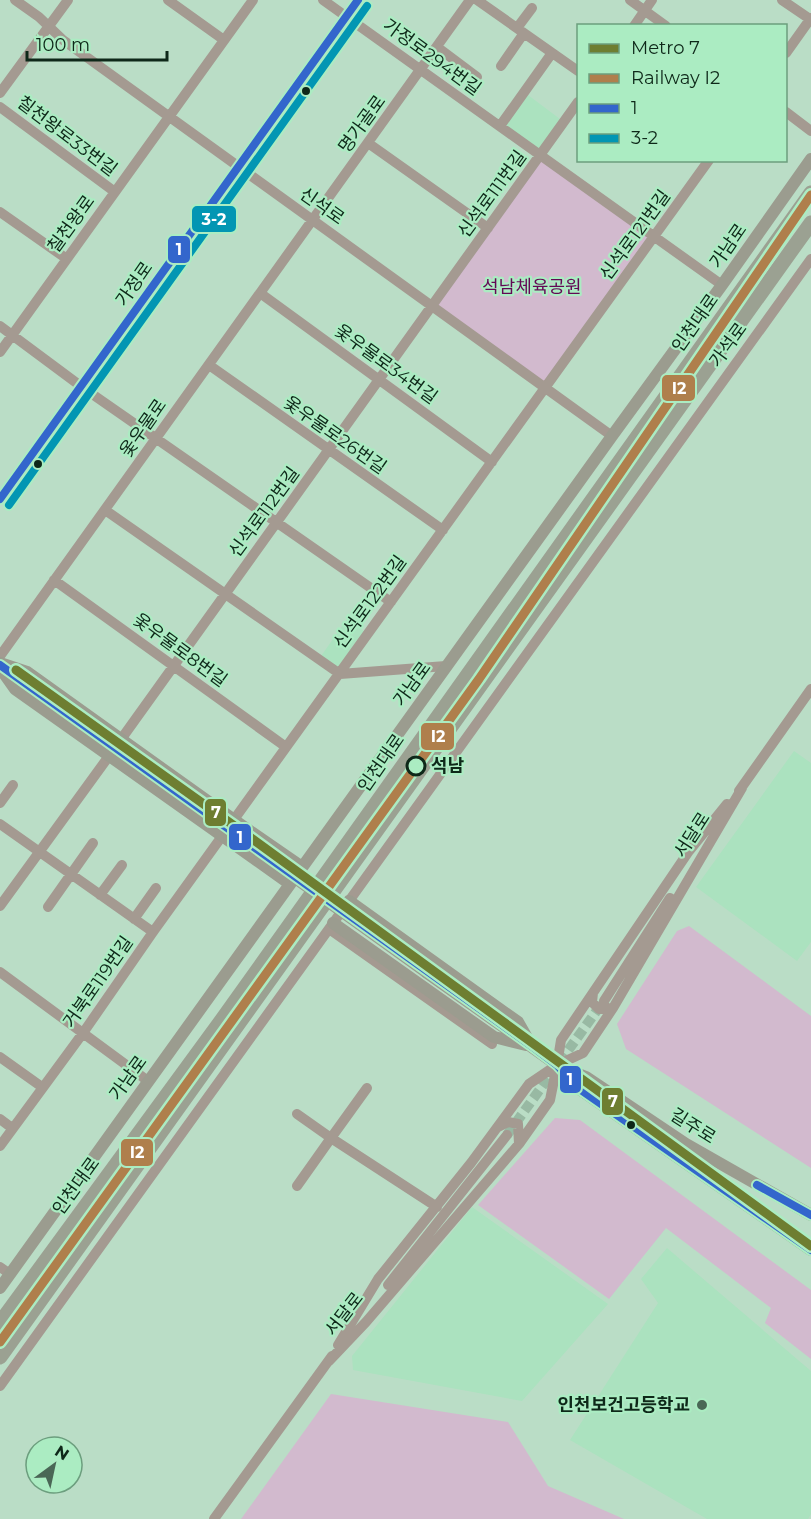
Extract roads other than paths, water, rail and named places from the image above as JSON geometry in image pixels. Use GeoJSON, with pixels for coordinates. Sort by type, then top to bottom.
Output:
{"type":"FeatureCollection","features":[{"type":"Feature","properties":{"kind":"highway","name":"인천대로"},"geometry":{"type":"LineString","coordinates":[[0,1321],[224,1017],[811,193]]}},
{"type":"Feature","properties":{"kind":"highway","name":"인천대로"},"geometry":{"type":"LineString","coordinates":[[0,1357],[811,223]]}},
{"type":"Feature","properties":{"kind":"main road","name":"가남로"},"geometry":{"type":"LineString","coordinates":[[0,1287],[5,1270],[148,1081],[723,285],[811,159]]}},
{"type":"Feature","properties":{"kind":"main road","name":"길주로"},"geometry":{"type":"LineString","coordinates":[[0,665],[557,1065],[578,1088],[811,1250]]}},
{"type":"Feature","properties":{"kind":"main road"},"geometry":{"type":"LineString","coordinates":[[0,665],[27,672],[302,867]]}},
{"type":"Feature","properties":{"kind":"main road"},"geometry":{"type":"LineString","coordinates":[[0,665],[15,689],[290,884]]}},
{"type":"Feature","properties":{"kind":"main road","name":"길주로"},"geometry":{"type":"LineString","coordinates":[[349,901],[518,1022],[532,1047]]}},
{"type":"Feature","properties":{"kind":"main road","name":"길주로"},"geometry":{"type":"LineString","coordinates":[[331,926],[494,1036],[532,1047]]}},
{"type":"Feature","properties":{"kind":"main road","name":"길주로"},"geometry":{"type":"LineString","coordinates":[[557,1065],[586,1077],[686,1144],[811,1215]]}},
{"type":"Feature","properties":{"kind":"street","name":"신석로"},"geometry":{"type":"LineString","coordinates":[[15,0],[63,40],[612,436]]}},
{"type":"Feature","properties":{"kind":"street"},"geometry":{"type":"LineString","coordinates":[[0,93],[68,0]]}},
{"type":"Feature","properties":{"kind":"street"},"geometry":{"type":"LineString","coordinates":[[168,0],[224,40]]}},
{"type":"Feature","properties":{"kind":"street","name":"칠천왕로"},"geometry":{"type":"LineString","coordinates":[[0,352],[253,0]]}},
{"type":"Feature","properties":{"kind":"street","name":"가정로294번길"},"geometry":{"type":"LineString","coordinates":[[323,0],[723,285]]}},
{"type":"Feature","properties":{"kind":"street","name":"가정로"},"geometry":{"type":"LineString","coordinates":[[0,499],[358,0]]}},
{"type":"Feature","properties":{"kind":"street","name":"명가골로"},"geometry":{"type":"LineString","coordinates":[[313,219],[470,0]]}},
{"type":"Feature","properties":{"kind":"street"},"geometry":{"type":"LineString","coordinates":[[477,0],[577,70]]}},
{"type":"Feature","properties":{"kind":"street"},"geometry":{"type":"LineString","coordinates":[[630,0],[663,24]]}},
{"type":"Feature","properties":{"kind":"street"},"geometry":{"type":"LineString","coordinates":[[635,24],[652,0]]}},
{"type":"Feature","properties":{"kind":"street"},"geometry":{"type":"LineString","coordinates":[[782,0],[810,19],[787,52]]}},
{"type":"Feature","properties":{"kind":"street"},"geometry":{"type":"LineString","coordinates":[[501,66],[532,8]]}},
{"type":"Feature","properties":{"kind":"street"},"geometry":{"type":"LineString","coordinates":[[436,47],[477,76]]}},
{"type":"Feature","properties":{"kind":"street"},"geometry":{"type":"LineString","coordinates":[[500,126],[552,52]]}},
{"type":"Feature","properties":{"kind":"street","name":"신석로111번길"},"geometry":{"type":"LineString","coordinates":[[432,305],[577,105]]}},
{"type":"Feature","properties":{"kind":"street","name":"칠천왕로33번길"},"geometry":{"type":"LineString","coordinates":[[0,107],[115,192]]}},
{"type":"Feature","properties":{"kind":"street"},"geometry":{"type":"LineString","coordinates":[[787,115],[811,131]]}},
{"type":"Feature","properties":{"kind":"street"},"geometry":{"type":"LineString","coordinates":[[368,143],[488,228]]}},
{"type":"Feature","properties":{"kind":"street","name":"신석로121번길"},"geometry":{"type":"LineString","coordinates":[[547,387],[708,162]]}},
{"type":"Feature","properties":{"kind":"street"},"geometry":{"type":"LineString","coordinates":[[0,212],[66,259]]}},
{"type":"Feature","properties":{"kind":"street","name":"옻우물로"},"geometry":{"type":"LineString","coordinates":[[0,656],[313,219]]}},
{"type":"Feature","properties":{"kind":"street","name":"가석로"},"geometry":{"type":"LineString","coordinates":[[0,1386],[811,259]]}},
{"type":"Feature","properties":{"kind":"street","name":"옻우물로34번길"},"geometry":{"type":"LineString","coordinates":[[260,293],[492,462]]}},
{"type":"Feature","properties":{"kind":"street","name":"신석로112번길"},"geometry":{"type":"LineString","coordinates":[[122,738],[432,305]]}},
{"type":"Feature","properties":{"kind":"street"},"geometry":{"type":"LineString","coordinates":[[0,326],[156,440],[391,602]]}},
{"type":"Feature","properties":{"kind":"street","name":"옻우물로26번길"},"geometry":{"type":"LineString","coordinates":[[209,365],[442,530]]}},
{"type":"Feature","properties":{"kind":"street","name":"신석로122번길"},"geometry":{"type":"LineString","coordinates":[[222,837],[547,387]]}},
{"type":"Feature","properties":{"kind":"street"},"geometry":{"type":"LineString","coordinates":[[105,510],[340,674],[447,666]]}},
{"type":"Feature","properties":{"kind":"street","name":"옻우물로8번길"},"geometry":{"type":"LineString","coordinates":[[54,580],[286,747]]}},
{"type":"Feature","properties":{"kind":"street","name":"서달로"},"geometry":{"type":"LineString","coordinates":[[604,1001],[742,788],[811,689]]}},
{"type":"Feature","properties":{"kind":"street"},"geometry":{"type":"LineString","coordinates":[[0,906],[4,891],[39,851],[109,756]]}},
{"type":"Feature","properties":{"kind":"street"},"geometry":{"type":"LineString","coordinates":[[0,803],[13,785]]}},
{"type":"Feature","properties":{"kind":"street"},"geometry":{"type":"LineString","coordinates":[[328,1360],[366,1322],[519,1144],[550,1100],[561,1040],[689,851],[742,788]]}},
{"type":"Feature","properties":{"kind":"street"},"geometry":{"type":"LineString","coordinates":[[328,1360],[378,1279],[437,1207],[529,1084],[557,1065],[583,1053],[613,1008],[742,788]]}},
{"type":"Feature","properties":{"kind":"street"},"geometry":{"type":"LineString","coordinates":[[0,825],[153,932]]}},
{"type":"Feature","properties":{"kind":"street","name":"거북로119번길"},"geometry":{"type":"LineString","coordinates":[[0,1146],[222,837]]}},
{"type":"Feature","properties":{"kind":"street"},"geometry":{"type":"LineString","coordinates":[[48,907],[93,843]]}},
{"type":"Feature","properties":{"kind":"street"},"geometry":{"type":"LineString","coordinates":[[100,895],[122,865]]}},
{"type":"Feature","properties":{"kind":"street"},"geometry":{"type":"LineString","coordinates":[[134,918],[156,888]]}},
{"type":"Feature","properties":{"kind":"street"},"geometry":{"type":"LineString","coordinates":[[331,926],[492,1044]]}},
{"type":"Feature","properties":{"kind":"street"},"geometry":{"type":"LineString","coordinates":[[0,972],[148,1081]]}},
{"type":"Feature","properties":{"kind":"street"},"geometry":{"type":"LineString","coordinates":[[593,993],[592,1002],[599,1009],[613,1008]]}},
{"type":"Feature","properties":{"kind":"street"},"geometry":{"type":"LineString","coordinates":[[0,1057],[42,1087]]}},
{"type":"Feature","properties":{"kind":"street"},"geometry":{"type":"LineString","coordinates":[[297,1186],[367,1088]]}},
{"type":"Feature","properties":{"kind":"street"},"geometry":{"type":"LineString","coordinates":[[297,1114],[437,1207]]}},
{"type":"Feature","properties":{"kind":"street"},"geometry":{"type":"LineString","coordinates":[[0,1119],[12,1128]]}},
{"type":"Feature","properties":{"kind":"street"},"geometry":{"type":"LineString","coordinates":[[498,1127],[508,1122],[518,1124],[519,1144]]}},
{"type":"Feature","properties":{"kind":"street","name":"서달로"},"geometry":{"type":"LineString","coordinates":[[214,1519],[328,1360],[507,1135]]}},
{"type":"Feature","properties":{"kind":"tunnel"},"geometry":{"type":"LineString","coordinates":[[507,1135],[603,1002]]}},
{"type":"Feature","properties":{"kind":"metro line","name":"7"},"geometry":{"type":"LineString","coordinates":[[16,670],[247,835],[811,1246]]}},
{"type":"Feature","properties":{"kind":"rail line","name":"I2"},"geometry":{"type":"LineString","coordinates":[[0,1342],[479,679],[811,195]]}},
{"type":"Feature","properties":{"kind":"place","name":"석남"},"geometry":{"type":"Point","coordinates":[416,766]}},
{"type":"Feature","properties":{"kind":"place","name":"인천보건고등학교"},"geometry":{"type":"Point","coordinates":[702,1405]}},
{"type":"Feature","properties":{"kind":"park label","name":"석남체육공원"},"geometry":{"type":"Point","coordinates":[532,287]}}]}
